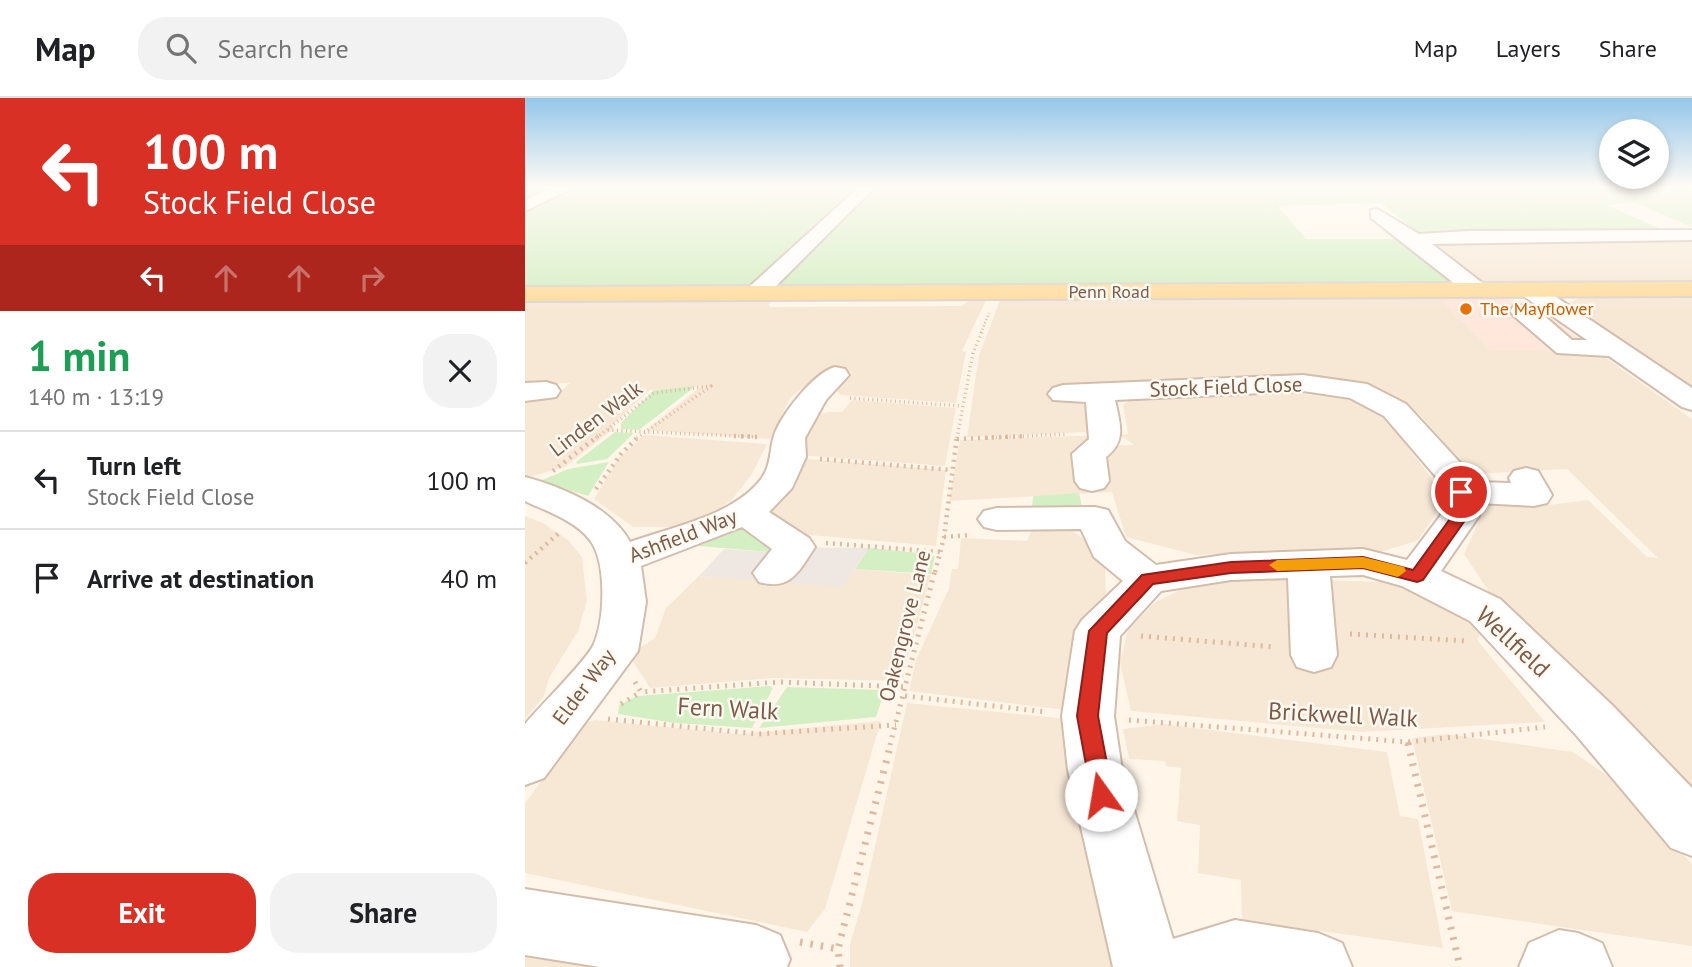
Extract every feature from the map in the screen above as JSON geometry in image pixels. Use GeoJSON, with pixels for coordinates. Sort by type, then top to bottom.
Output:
{"type":"FeatureCollection","features":[{"type":"Feature","properties":{"kind":"main road","name":"Penn Road"},"geometry":{"type":"LineString","coordinates":[[525,294],[1692,289]]}},
{"type":"Feature","properties":{"kind":"street"},"geometry":{"type":"LineString","coordinates":[[756,293],[824,229]]}},
{"type":"Feature","properties":{"kind":"street"},"geometry":{"type":"LineString","coordinates":[[1398,229],[1477,290]]}},
{"type":"Feature","properties":{"kind":"street"},"geometry":{"type":"LineString","coordinates":[[1415,240],[1468,236],[1692,235]]}},
{"type":"Feature","properties":{"kind":"street"},"geometry":{"type":"LineString","coordinates":[[1530,290],[1692,401]]}},
{"type":"Feature","properties":{"kind":"street"},"geometry":{"type":"LineString","coordinates":[[1559,310],[1522,311],[1566,348],[1615,348]]}},
{"type":"Feature","properties":{"kind":"street","name":"Stock Field Close"},"geometry":{"type":"LineString","coordinates":[[1063,394],[1303,383],[1357,390],[1395,410],[1453,475],[1461,492]]}},
{"type":"Feature","properties":{"kind":"street","name":"Ashfield Way"},"geometry":{"type":"LineString","coordinates":[[620,560],[746,513],[774,488],[789,448],[825,386]]}},
{"type":"Feature","properties":{"kind":"street"},"geometry":{"type":"LineString","coordinates":[[1092,481],[1089,454],[1104,443],[1106,433],[1099,392]]}},
{"type":"Feature","properties":{"kind":"street"},"geometry":{"type":"LineString","coordinates":[[1417,576],[1460,516],[1461,492],[1534,495],[1526,478]]}},
{"type":"Feature","properties":{"kind":"street","name":"Elder Way"},"geometry":{"type":"LineString","coordinates":[[525,762],[615,651],[624,602],[620,560],[606,533],[581,514],[528,488]]}},
{"type":"Feature","properties":{"kind":"street"},"geometry":{"type":"LineString","coordinates":[[746,513],[784,560]]}},
{"type":"Feature","properties":{"kind":"street"},"geometry":{"type":"LineString","coordinates":[[997,519],[1095,519],[1108,548],[1148,579],[1098,631],[1088,716],[1095,771],[1147,967]]}},
{"type":"Feature","properties":{"kind":"street","name":"Wellfield"},"geometry":{"type":"LineString","coordinates":[[1148,579],[1231,567],[1363,562],[1417,576],[1485,610],[1595,721],[1692,829]]}},
{"type":"Feature","properties":{"kind":"street"},"geometry":{"type":"LineString","coordinates":[[1308,564],[1314,655]]}},
{"type":"Feature","properties":{"kind":"street"},"geometry":{"type":"LineString","coordinates":[[525,922],[756,959],[752,967]]}},
{"type":"Feature","properties":{"kind":"street"},"geometry":{"type":"LineString","coordinates":[[1188,967],[1235,954],[1318,967]]}},
{"type":"Feature","properties":{"kind":"street"},"geometry":{"type":"LineString","coordinates":[[1553,967],[1559,964],[1578,967]]}},
{"type":"Feature","properties":{"kind":"path","name":"Oakengrove Lane"},"geometry":{"type":"LineString","coordinates":[[839,967],[838,948],[908,687],[940,552],[961,406],[973,353],[996,292]]}},
{"type":"Feature","properties":{"kind":"path","name":"Linden Walk"},"geometry":{"type":"LineString","coordinates":[[525,563],[581,514],[614,460],[639,433],[711,386],[654,393],[528,488]]}},
{"type":"Feature","properties":{"kind":"path"},"geometry":{"type":"LineString","coordinates":[[825,386],[961,406]]}},
{"type":"Feature","properties":{"kind":"path"},"geometry":{"type":"LineString","coordinates":[[607,430],[789,448],[952,470]]}},
{"type":"Feature","properties":{"kind":"path"},"geometry":{"type":"LineString","coordinates":[[957,439],[1106,433]]}},
{"type":"Feature","properties":{"kind":"path"},"geometry":{"type":"LineString","coordinates":[[784,560],[832,542],[940,552]]}},
{"type":"Feature","properties":{"kind":"path","name":"Fern Walk"},"geometry":{"type":"LineString","coordinates":[[615,651],[641,692],[779,682],[908,687]]}},
{"type":"Feature","properties":{"kind":"path","name":"Brickwell Walk"},"geometry":{"type":"LineString","coordinates":[[905,696],[1088,716],[1408,741],[1595,721]]}},
{"type":"Feature","properties":{"kind":"path","name":"Fern Walk"},"geometry":{"type":"LineString","coordinates":[[559,721],[596,718],[758,734],[896,725]]}},
{"type":"Feature","properties":{"kind":"path"},"geometry":{"type":"LineString","coordinates":[[1408,741],[1460,967]]}},
{"type":"Feature","properties":{"kind":"shaded area"},"geometry":{"type":"Polygon","coordinates":[[[1425,238],[1692,238],[1692,285],[1483,285],[1425,238]]]}},
{"type":"Feature","properties":{"kind":"shaded area"},"geometry":{"type":"Polygon","coordinates":[[[1586,294],[1692,294],[1692,387],[1568,304],[1586,294]]]}},
{"type":"Feature","properties":{"kind":"shaded area"},"geometry":{"type":"Polygon","coordinates":[[[1490,295],[1532,304],[1596,351],[1491,350],[1436,296],[1490,295]]]}},
{"type":"Feature","properties":{"kind":"shaded area"},"geometry":{"type":"Polygon","coordinates":[[[1436,296],[1596,351],[1692,419],[1692,791],[1495,601],[1464,554],[1479,521],[1482,507],[1495,501],[1549,505],[1588,500],[1647,557],[1658,558],[1567,469],[1471,474],[1421,416],[1403,402],[1386,394],[1298,377],[1052,387],[1052,401],[1078,400],[1087,406],[1090,432],[967,437],[979,355],[1001,298],[1436,296]]]}},
{"type":"Feature","properties":{"kind":"shaded area"},"geometry":{"type":"Polygon","coordinates":[[[756,297],[754,301],[772,301],[768,305],[771,307],[962,306],[970,300],[986,300],[962,351],[966,352],[956,403],[841,395],[834,389],[853,372],[823,371],[790,398],[770,439],[646,430],[702,386],[650,390],[613,424],[613,429],[565,467],[525,478],[525,400],[556,396],[570,383],[525,385],[525,298],[756,297]]]}},
{"type":"Feature","properties":{"kind":"shaded area"},"geometry":{"type":"Polygon","coordinates":[[[1291,392],[1354,401],[1387,420],[1430,476],[1440,499],[1436,514],[1417,541],[1377,553],[1342,548],[1196,555],[1126,537],[1112,492],[949,501],[960,440],[1106,435],[1101,446],[1134,445],[1120,435],[1128,434],[1123,405],[1131,399],[1291,392]]]}},
{"type":"Feature","properties":{"kind":"shaded area"},"geometry":{"type":"Polygon","coordinates":[[[852,400],[956,408],[945,466],[797,455],[814,417],[827,412],[842,412],[852,400]]]}},
{"type":"Feature","properties":{"kind":"shaded area"},"geometry":{"type":"Polygon","coordinates":[[[644,435],[767,444],[752,474],[731,501],[710,514],[673,527],[633,527],[594,499],[618,459],[644,435]]]}},
{"type":"Feature","properties":{"kind":"shaded area"},"geometry":{"type":"Polygon","coordinates":[[[796,458],[946,470],[936,546],[798,534],[782,518],[766,515],[796,458]]]}},
{"type":"Feature","properties":{"kind":"shaded area"},"geometry":{"type":"Polygon","coordinates":[[[525,516],[543,523],[568,540],[582,557],[587,601],[578,631],[549,678],[544,696],[525,719],[525,516]]]}},
{"type":"Feature","properties":{"kind":"shaded area"},"geometry":{"type":"Polygon","coordinates":[[[1033,527],[1068,528],[1084,539],[1105,565],[1106,596],[1095,608],[1065,710],[909,691],[916,660],[949,588],[952,569],[958,569],[961,538],[1027,541],[1033,527]]]}},
{"type":"Feature","properties":{"kind":"shaded area"},"geometry":{"type":"Polygon","coordinates":[[[771,547],[869,548],[842,587],[699,576],[724,549],[771,552],[771,547]]]}},
{"type":"Feature","properties":{"kind":"shaded area"},"geometry":{"type":"Polygon","coordinates":[[[855,569],[931,575],[901,681],[773,678],[650,688],[629,655],[655,638],[666,608],[699,576],[841,586],[855,569]]]}},
{"type":"Feature","properties":{"kind":"shaded area"},"geometry":{"type":"Polygon","coordinates":[[[1277,579],[1389,582],[1439,602],[1461,614],[1481,632],[1477,640],[1545,722],[1362,732],[1131,711],[1120,663],[1128,630],[1154,603],[1186,587],[1206,582],[1277,579]]]}},
{"type":"Feature","properties":{"kind":"shaded area"},"geometry":{"type":"Polygon","coordinates":[[[907,703],[1068,719],[1119,967],[850,967],[850,944],[863,900],[907,703]]]}},
{"type":"Feature","properties":{"kind":"shaded area"},"geometry":{"type":"Polygon","coordinates":[[[595,720],[739,734],[881,721],[825,909],[807,932],[525,873],[525,803],[585,723],[595,720]]]}},
{"type":"Feature","properties":{"kind":"shaded area"},"geometry":{"type":"Polygon","coordinates":[[[1163,724],[1387,752],[1400,816],[1418,819],[1443,948],[1242,920],[1241,880],[1198,873],[1200,825],[1177,821],[1181,768],[1166,766],[1165,761],[1129,759],[1123,729],[1163,724]]]}},
{"type":"Feature","properties":{"kind":"shaded area"},"geometry":{"type":"Polygon","coordinates":[[[1447,734],[1573,752],[1619,784],[1692,864],[1692,946],[1452,911],[1412,738],[1447,734]]]}},
{"type":"Feature","properties":{"kind":"shaded area"},"geometry":{"type":"Polygon","coordinates":[[[525,940],[672,967],[525,967],[525,940]]]}},
{"type":"Feature","properties":{"kind":"green space"},"geometry":{"type":"Polygon","coordinates":[[[525,229],[815,229],[757,284],[737,287],[525,288],[525,229]]]}},
{"type":"Feature","properties":{"kind":"green space"},"geometry":{"type":"Polygon","coordinates":[[[828,229],[1297,229],[1306,239],[1402,239],[1457,279],[1448,285],[774,287],[828,229]]]}},
{"type":"Feature","properties":{"kind":"green space"},"geometry":{"type":"Polygon","coordinates":[[[1413,229],[1660,229],[1668,232],[1418,233],[1413,229]]]}},
{"type":"Feature","properties":{"kind":"green space"},"geometry":{"type":"Polygon","coordinates":[[[696,386],[639,430],[621,429],[621,423],[654,390],[696,386]]]}},
{"type":"Feature","properties":{"kind":"green space"},"geometry":{"type":"Polygon","coordinates":[[[615,432],[634,433],[607,459],[577,464],[576,462],[615,432]]]}},
{"type":"Feature","properties":{"kind":"green space"},"geometry":{"type":"Polygon","coordinates":[[[609,462],[588,496],[540,481],[568,469],[609,462]]]}},
{"type":"Feature","properties":{"kind":"green space"},"geometry":{"type":"Polygon","coordinates":[[[1079,493],[1082,507],[1070,511],[1032,507],[1033,496],[1079,493]]]}},
{"type":"Feature","properties":{"kind":"green space"},"geometry":{"type":"Polygon","coordinates":[[[739,528],[771,547],[771,552],[698,546],[739,528]]]}},
{"type":"Feature","properties":{"kind":"green space"},"geometry":{"type":"Polygon","coordinates":[[[869,548],[935,556],[931,574],[855,569],[869,548]]]}},
{"type":"Feature","properties":{"kind":"green space"},"geometry":{"type":"Polygon","coordinates":[[[770,686],[773,688],[752,728],[674,723],[618,714],[619,705],[637,696],[770,686]]]}},
{"type":"Feature","properties":{"kind":"green space"},"geometry":{"type":"Polygon","coordinates":[[[787,687],[885,690],[876,717],[759,728],[787,687]]]}},
{"type":"Feature","properties":{"kind":"slow traffic"},"geometry":{"type":"LineString","coordinates":[[1277,565],[1363,562],[1398,571]]}},
{"type":"Feature","properties":{"kind":"place","name":"The Mayflower"},"geometry":{"type":"Point","coordinates":[1466,309]}},
{"type":"Feature","properties":{"kind":"route"},"geometry":{"type":"LineString","coordinates":[[1101,795],[1088,716],[1098,631],[1148,579],[1231,567],[1363,562],[1417,576],[1460,516],[1461,492]]}}]}
